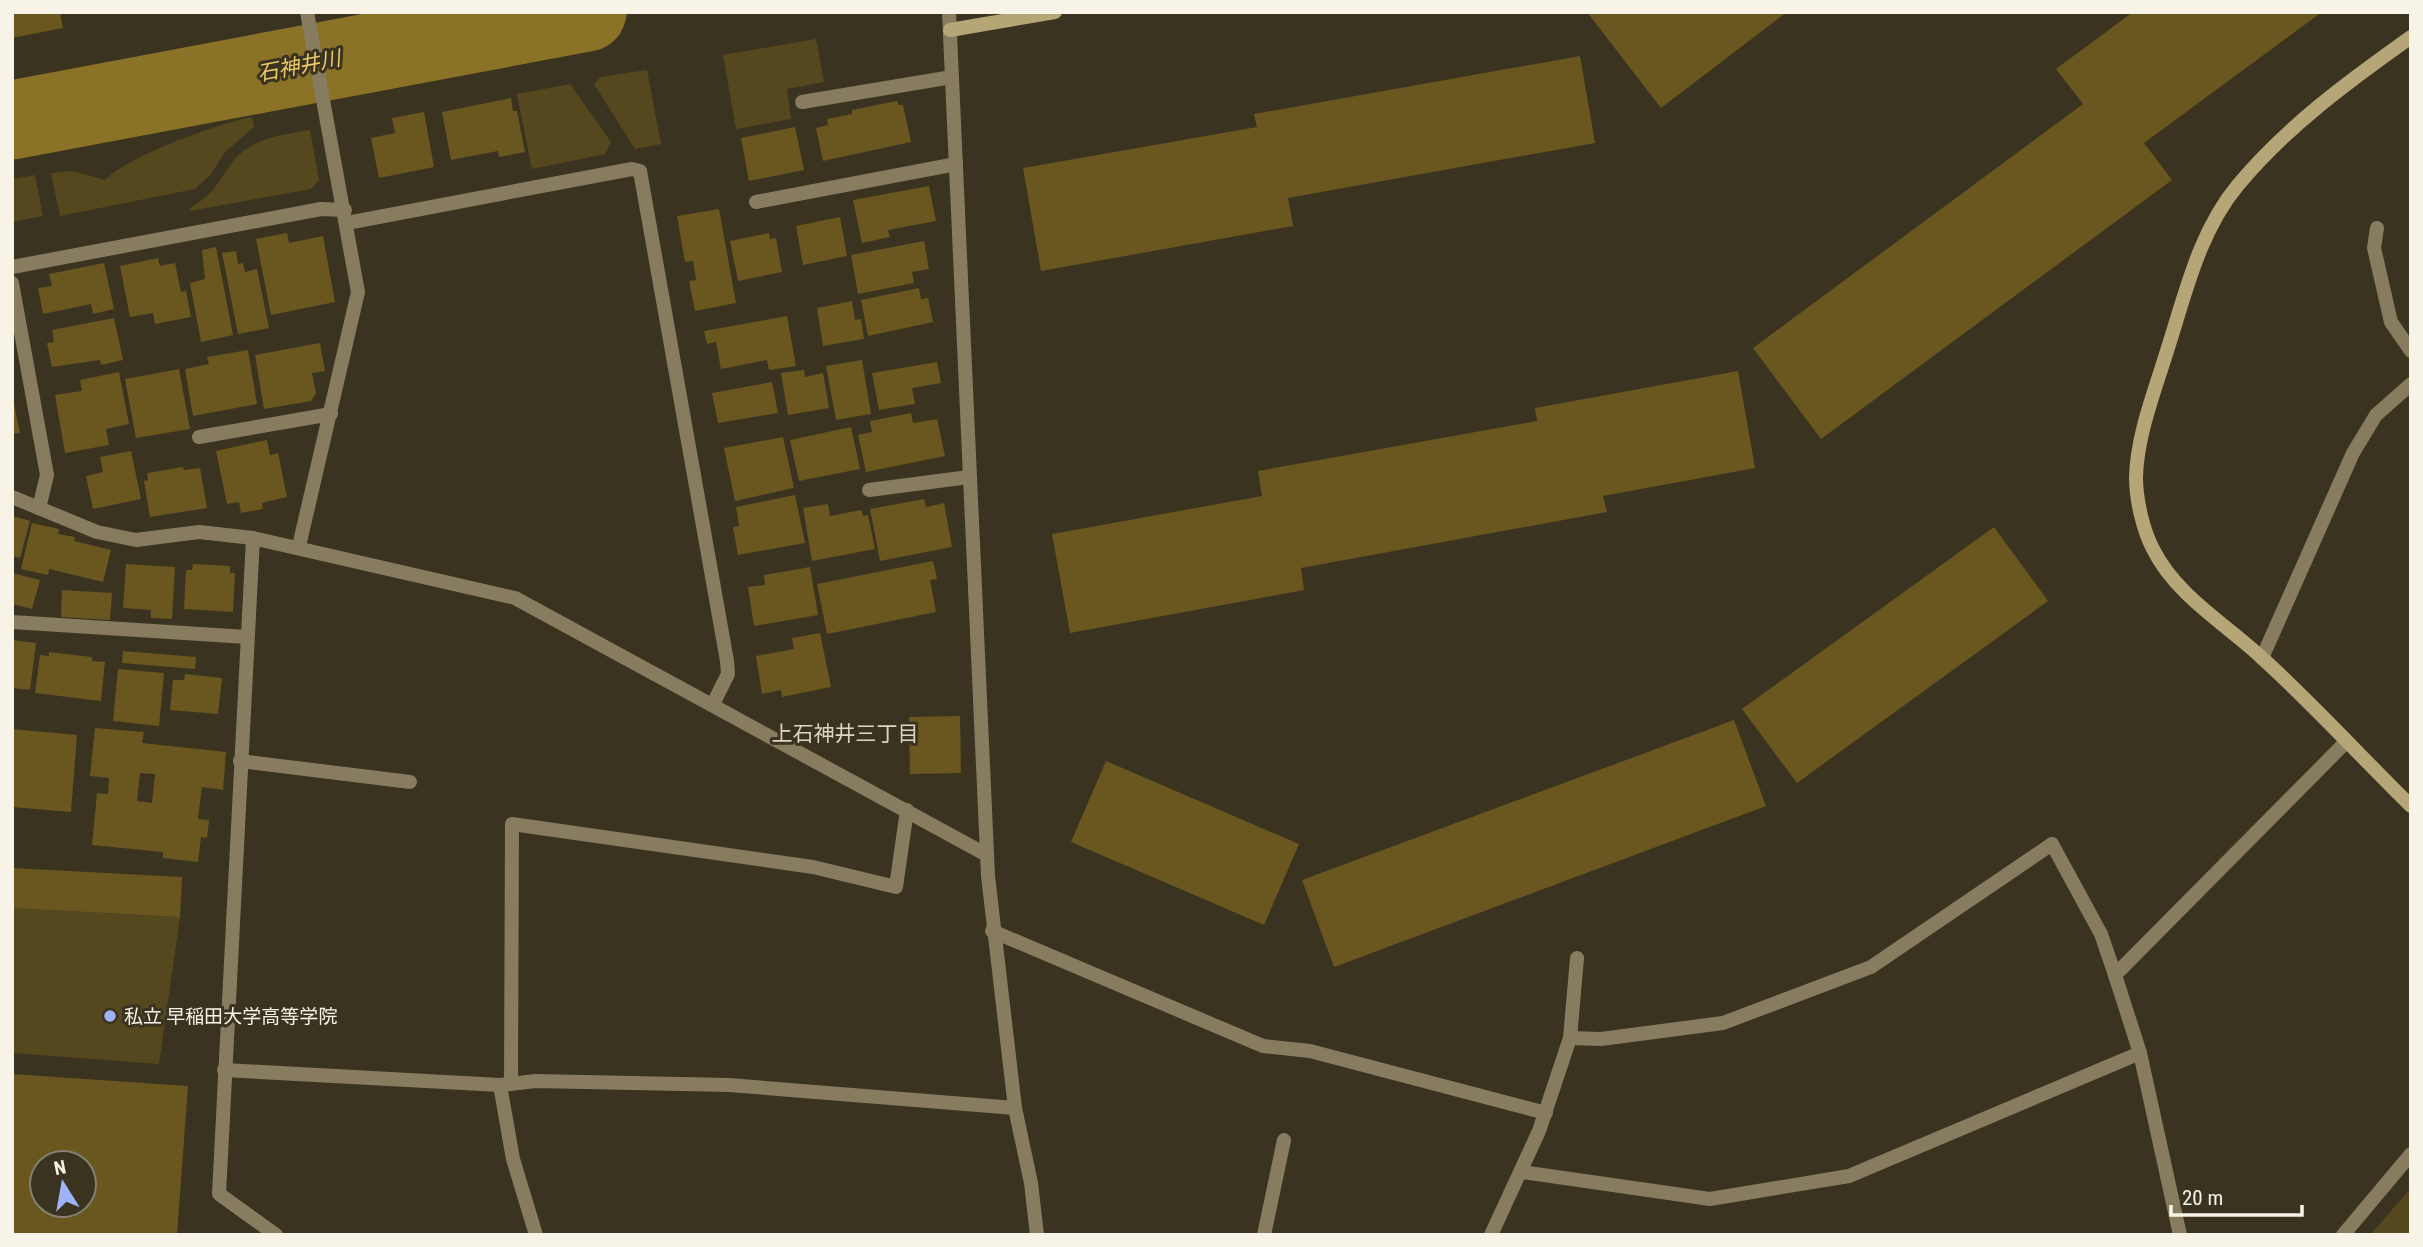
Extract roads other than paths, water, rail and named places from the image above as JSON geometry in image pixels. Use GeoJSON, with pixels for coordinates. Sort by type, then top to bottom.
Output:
{"type":"FeatureCollection","features":[{"type":"Feature","properties":{"kind":"street"},"geometry":{"type":"LineString","coordinates":[[949,12],[992,931],[1015,1108],[1031,1183],[1037,1235]]}},
{"type":"Feature","properties":{"kind":"street"},"geometry":{"type":"LineString","coordinates":[[950,30],[1055,12]]}},
{"type":"Feature","properties":{"kind":"street"},"geometry":{"type":"LineString","coordinates":[[299,546],[359,292],[307,14]]}},
{"type":"Feature","properties":{"kind":"street"},"geometry":{"type":"LineString","coordinates":[[2411,37],[2318,107],[2272,147],[2236,186],[2210,226],[2194,264],[2149,410],[2136,478],[2141,516],[2152,548],[2171,579],[2262,658],[2411,806]]}},
{"type":"Feature","properties":{"kind":"street"},"geometry":{"type":"LineString","coordinates":[[802,102],[952,76]]}},
{"type":"Feature","properties":{"kind":"street"},"geometry":{"type":"LineString","coordinates":[[756,202],[956,164]]}},
{"type":"Feature","properties":{"kind":"street"},"geometry":{"type":"LineString","coordinates":[[12,267],[321,209],[346,217],[632,169],[640,171],[727,661],[728,674],[713,704]]}},
{"type":"Feature","properties":{"kind":"street"},"geometry":{"type":"LineString","coordinates":[[2377,228],[2374,248],[2391,322],[2411,351]]}},
{"type":"Feature","properties":{"kind":"street"},"geometry":{"type":"LineString","coordinates":[[12,282],[47,475],[39,509]]}},
{"type":"Feature","properties":{"kind":"street"},"geometry":{"type":"LineString","coordinates":[[2262,658],[2353,453],[2376,415],[2411,384]]}},
{"type":"Feature","properties":{"kind":"street"},"geometry":{"type":"LineString","coordinates":[[198,437],[331,414]]}},
{"type":"Feature","properties":{"kind":"street"},"geometry":{"type":"LineString","coordinates":[[869,490],[969,477]]}},
{"type":"Feature","properties":{"kind":"street"},"geometry":{"type":"LineString","coordinates":[[12,496],[97,532],[136,540],[199,532],[253,538],[299,546],[515,598],[987,855]]}},
{"type":"Feature","properties":{"kind":"street"},"geometry":{"type":"LineString","coordinates":[[253,538],[219,1194],[276,1235]]}},
{"type":"Feature","properties":{"kind":"street"},"geometry":{"type":"LineString","coordinates":[[12,622],[247,637]]}},
{"type":"Feature","properties":{"kind":"street"},"geometry":{"type":"LineString","coordinates":[[2115,975],[2346,742]]}},
{"type":"Feature","properties":{"kind":"street"},"geometry":{"type":"LineString","coordinates":[[240,761],[410,782]]}},
{"type":"Feature","properties":{"kind":"street"},"geometry":{"type":"LineString","coordinates":[[536,1235],[513,1159],[505,1084],[512,824],[813,867],[896,887],[907,810]]}},
{"type":"Feature","properties":{"kind":"street"},"geometry":{"type":"LineString","coordinates":[[1570,1038],[1601,1038],[1723,1023],[1871,968],[2052,844],[2101,934],[2115,975],[2140,1053],[2180,1235]]}},
{"type":"Feature","properties":{"kind":"street"},"geometry":{"type":"LineString","coordinates":[[992,931],[1263,1045],[1310,1051],[1546,1112]]}},
{"type":"Feature","properties":{"kind":"street"},"geometry":{"type":"LineString","coordinates":[[1491,1235],[1522,1172],[1546,1112],[1570,1038],[1577,958]]}},
{"type":"Feature","properties":{"kind":"street"},"geometry":{"type":"LineString","coordinates":[[1522,1172],[1710,1199],[1849,1177],[2140,1053]]}},
{"type":"Feature","properties":{"kind":"street"},"geometry":{"type":"LineString","coordinates":[[224,1070],[505,1084],[550,1081],[729,1085],[1015,1108]]}},
{"type":"Feature","properties":{"kind":"street"},"geometry":{"type":"LineString","coordinates":[[1264,1235],[1284,1140]]}},
{"type":"Feature","properties":{"kind":"street"},"geometry":{"type":"LineString","coordinates":[[2343,1235],[2411,1154]]}},
{"type":"Feature","properties":{"kind":"waterway","name":"石神井川"},"geometry":{"type":"LineString","coordinates":[[12,120],[587,12]]}},
{"type":"Feature","properties":{"kind":"place","name":"私立 早稲田大学高等学院"},"geometry":{"type":"Point","coordinates":[110,1016]}},
{"type":"Feature","properties":{"kind":"district","name":"上石神井三丁目"},"geometry":{"type":"Point","coordinates":[845,734]}}]}
